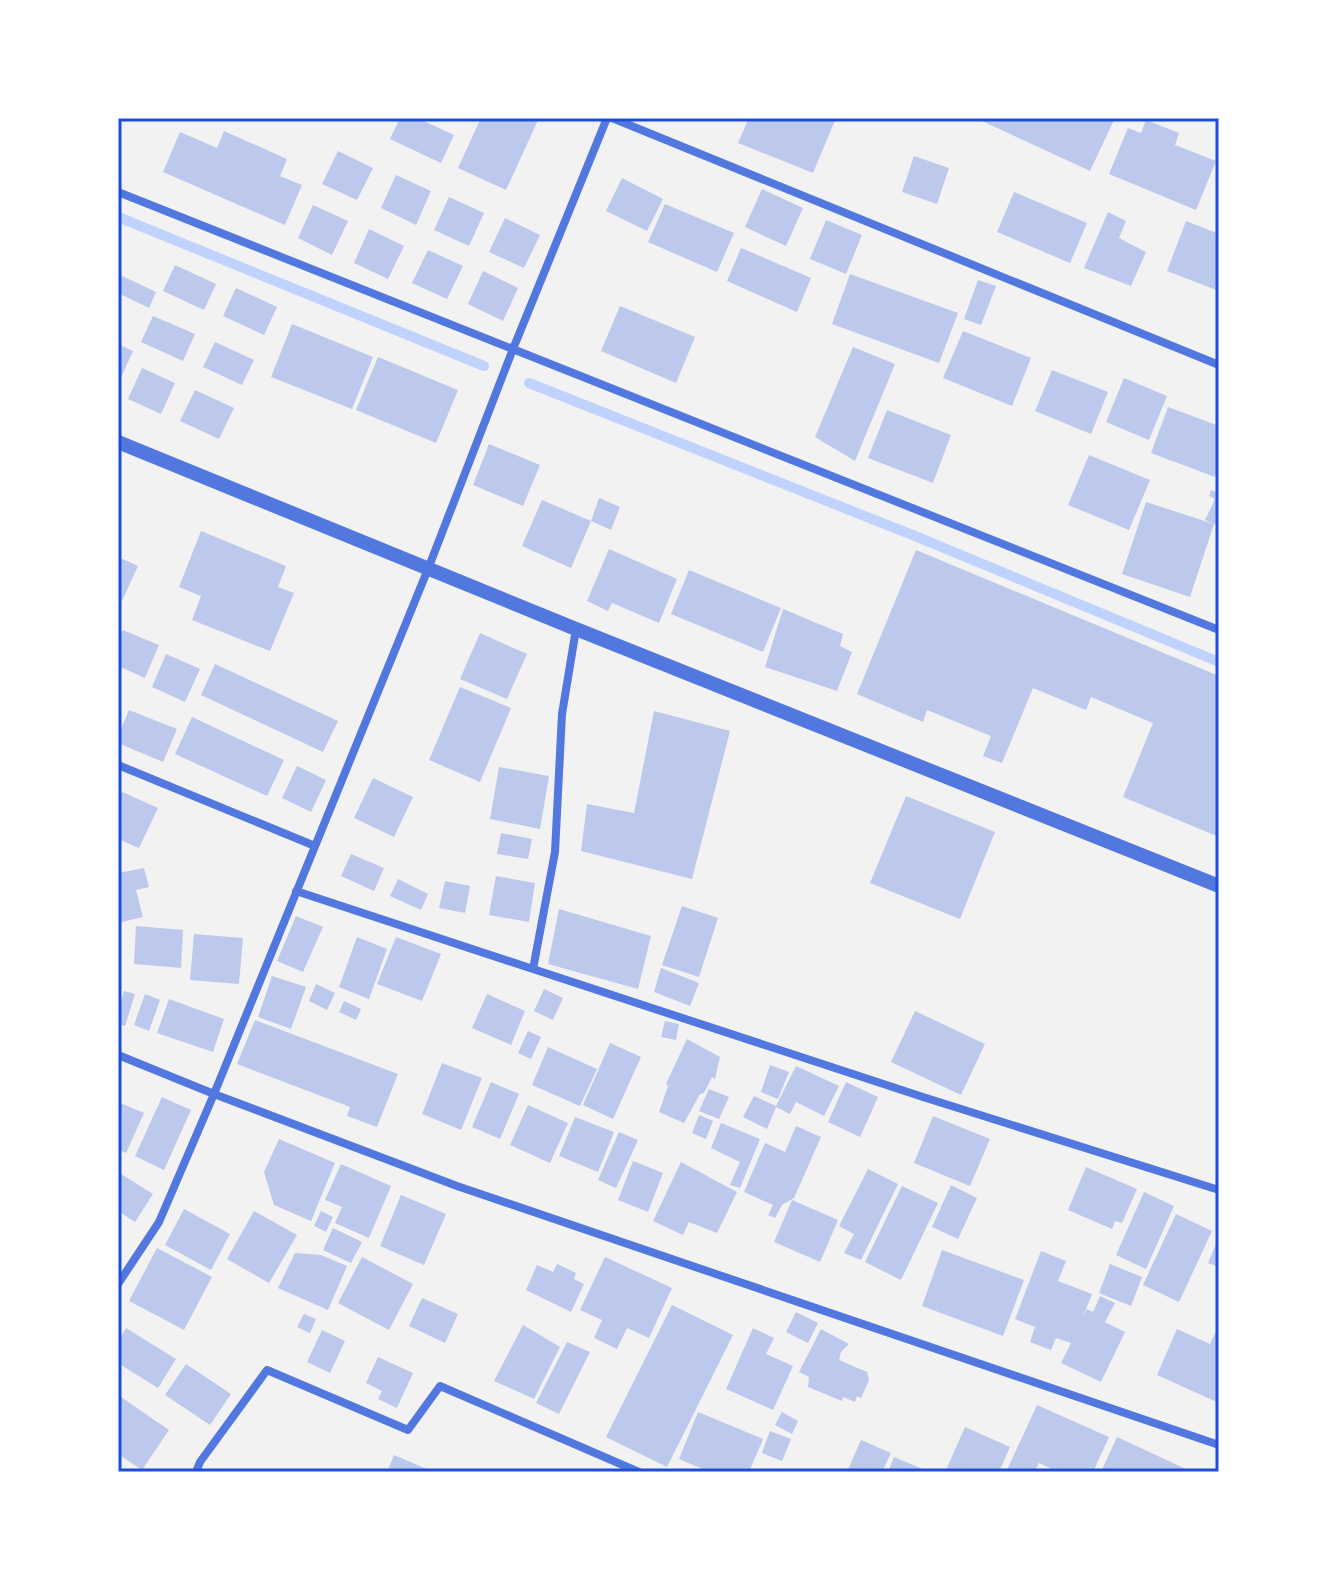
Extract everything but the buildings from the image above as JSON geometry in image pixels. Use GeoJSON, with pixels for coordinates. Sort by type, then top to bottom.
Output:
{"type":"FeatureCollection","features":[{"type":"Feature","properties":{"kind":"street"},"geometry":{"type":"LineString","coordinates":[[118,1284],[159,1222],[214,1094],[609,118],[1219,365]]}},
{"type":"Feature","properties":{"kind":"street"},"geometry":{"type":"LineString","coordinates":[[118,192],[1219,630]]}},
{"type":"Feature","properties":{"kind":"street"},"geometry":{"type":"LineString","coordinates":[[118,442],[1219,886]]}},
{"type":"Feature","properties":{"kind":"street"},"geometry":{"type":"LineString","coordinates":[[533,969],[555,852],[562,714],[576,629]]}},
{"type":"Feature","properties":{"kind":"street"},"geometry":{"type":"LineString","coordinates":[[118,765],[315,846]]}},
{"type":"Feature","properties":{"kind":"street"},"geometry":{"type":"LineString","coordinates":[[296,891],[923,1097],[1219,1190]]}},
{"type":"Feature","properties":{"kind":"street"},"geometry":{"type":"LineString","coordinates":[[118,1055],[457,1186],[1219,1445]]}},
{"type":"Feature","properties":{"kind":"street"},"geometry":{"type":"LineString","coordinates":[[196,1472],[200,1462],[267,1370],[408,1430],[440,1386],[639,1472]]}},
{"type":"Feature","properties":{"kind":"waterway"},"geometry":{"type":"LineString","coordinates":[[118,217],[484,366]]}},
{"type":"Feature","properties":{"kind":"waterway"},"geometry":{"type":"LineString","coordinates":[[529,383],[915,536],[1219,662]]}}]}
